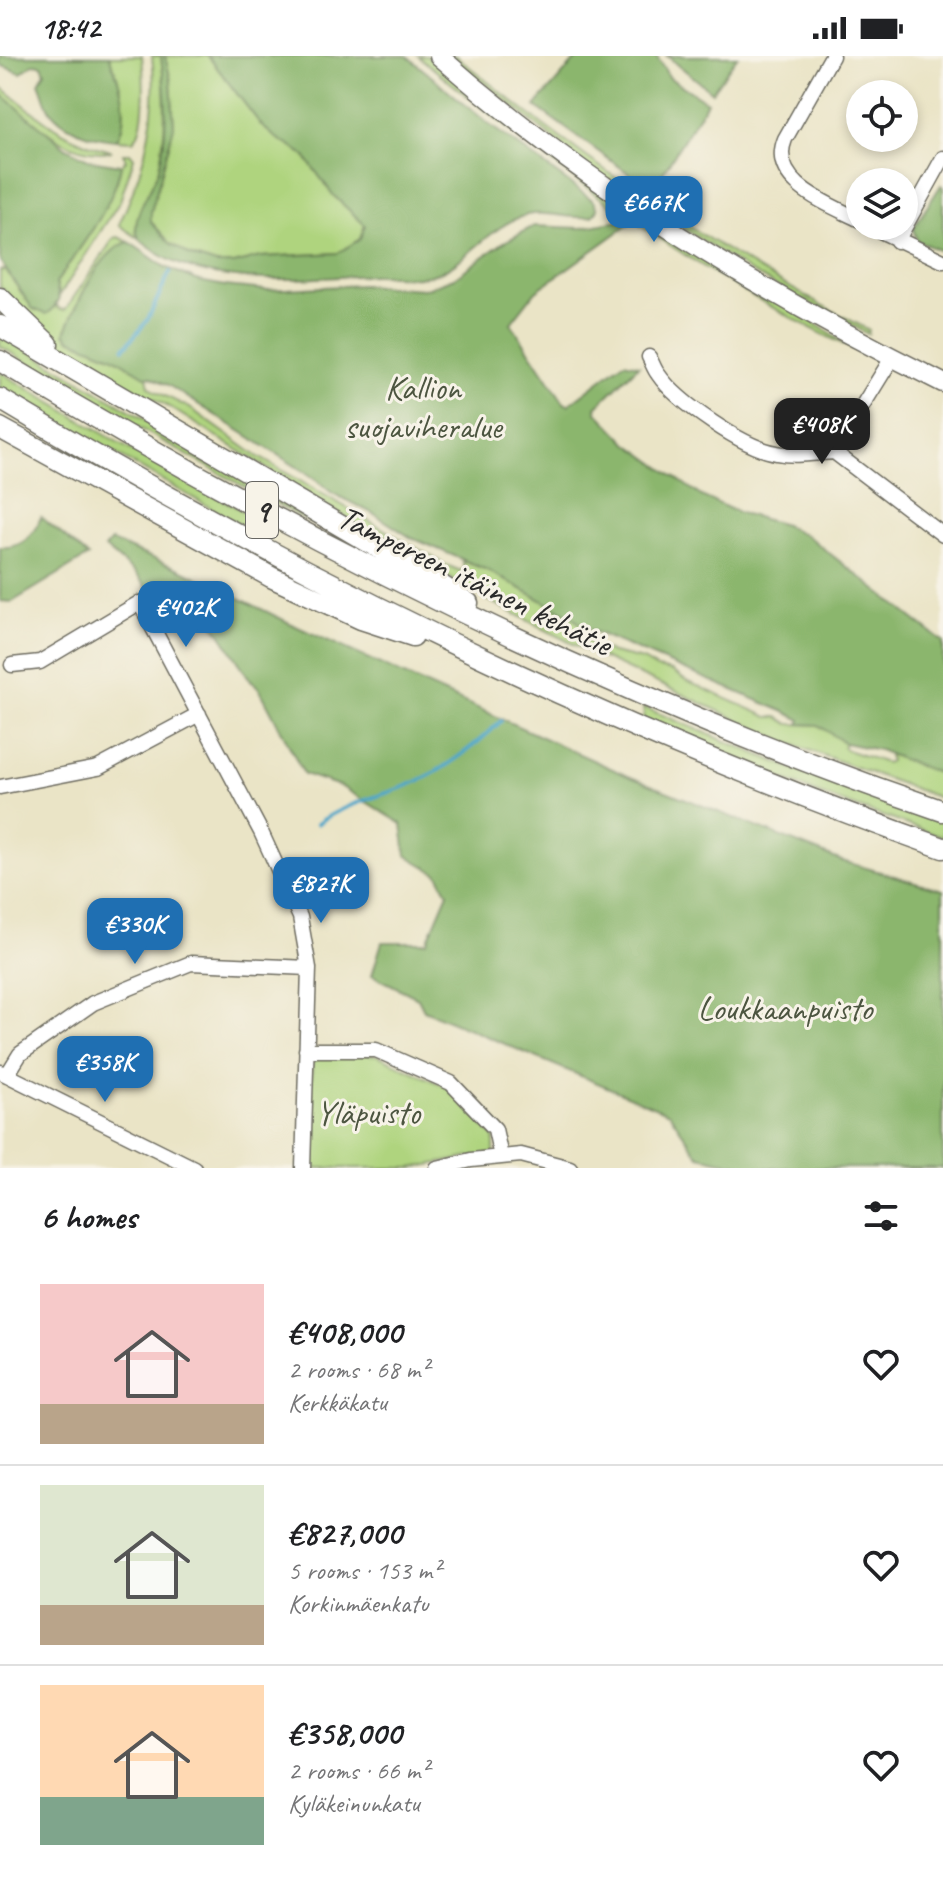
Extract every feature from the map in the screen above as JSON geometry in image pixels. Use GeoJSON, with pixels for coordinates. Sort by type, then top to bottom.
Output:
{"type":"FeatureCollection","features":[{"type":"Feature","properties":{"kind":"highway"},"geometry":{"type":"LineString","coordinates":[[0,298],[31,331],[90,380]]}},
{"type":"Feature","properties":{"kind":"highway"},"geometry":{"type":"LineString","coordinates":[[0,326],[428,577],[532,645]]}},
{"type":"Feature","properties":{"kind":"highway","name":"Tampereen itäinen kehätie"},"geometry":{"type":"LineString","coordinates":[[0,361],[236,497],[345,555],[532,645],[740,737],[943,811]]}},
{"type":"Feature","properties":{"kind":"highway","name":"Tampereen itäinen kehätie"},"geometry":{"type":"LineString","coordinates":[[0,399],[206,518],[477,657],[639,730],[837,810],[943,848]]}},
{"type":"Feature","properties":{"kind":"highway"},"geometry":{"type":"LineString","coordinates":[[0,431],[271,577],[361,619],[477,657]]}},
{"type":"Feature","properties":{"kind":"main road"},"geometry":{"type":"LineString","coordinates":[[439,56],[522,125],[607,187],[753,280],[943,383]]}},
{"type":"Feature","properties":{"kind":"street"},"geometry":{"type":"LineString","coordinates":[[832,56],[785,139],[782,154],[787,172],[796,185],[846,212]]}},
{"type":"Feature","properties":{"kind":"street"},"geometry":{"type":"LineString","coordinates":[[943,158],[897,241],[943,261]]}},
{"type":"Feature","properties":{"kind":"street"},"geometry":{"type":"LineString","coordinates":[[649,357],[658,375],[702,415],[735,437],[759,449],[776,453],[834,452],[943,535]]}},
{"type":"Feature","properties":{"kind":"street"},"geometry":{"type":"LineString","coordinates":[[834,452],[892,358]]}},
{"type":"Feature","properties":{"kind":"street"},"geometry":{"type":"LineString","coordinates":[[12,665],[40,662],[139,603],[261,832],[300,917],[309,968],[303,1168]]}},
{"type":"Feature","properties":{"kind":"street"},"geometry":{"type":"LineString","coordinates":[[0,787],[98,768],[199,714]]}},
{"type":"Feature","properties":{"kind":"street"},"geometry":{"type":"LineString","coordinates":[[194,1168],[3,1074],[20,1054],[93,1003],[191,963],[309,968]]}},
{"type":"Feature","properties":{"kind":"street"},"geometry":{"type":"LineString","coordinates":[[306,1050],[376,1050],[451,1083],[495,1129],[501,1157]]}},
{"type":"Feature","properties":{"kind":"street"},"geometry":{"type":"LineString","coordinates":[[437,1168],[471,1160],[521,1155],[570,1168]]}},
{"type":"Feature","properties":{"kind":"green space"},"geometry":{"type":"Polygon","coordinates":[[[0,56],[109,56],[124,109],[117,140],[98,138],[69,127],[48,107],[39,83],[45,72],[42,65],[33,64],[21,73],[0,65],[0,56]]]}},
{"type":"Feature","properties":{"kind":"green space"},"geometry":{"type":"Polygon","coordinates":[[[109,56],[142,56],[143,114],[133,141],[117,140],[123,109],[109,56]]]}},
{"type":"Feature","properties":{"kind":"green space"},"geometry":{"type":"Polygon","coordinates":[[[152,56],[161,56],[165,98],[163,140],[159,168],[137,221],[138,238],[119,225],[136,184],[148,142],[153,100],[152,56]]]}},
{"type":"Feature","properties":{"kind":"green space"},"geometry":{"type":"Polygon","coordinates":[[[161,56],[165,56],[171,81],[174,126],[151,222],[170,243],[191,256],[216,264],[234,264],[260,257],[338,253],[360,239],[365,225],[334,196],[303,154],[262,126],[208,56],[407,56],[491,126],[594,201],[598,209],[593,216],[535,214],[514,220],[458,261],[428,276],[257,279],[226,276],[172,261],[143,243],[136,226],[143,202],[158,171],[164,143],[165,99],[161,56]]]}},
{"type":"Feature","properties":{"kind":"green space"},"geometry":{"type":"Polygon","coordinates":[[[165,56],[208,56],[262,126],[303,154],[334,196],[365,225],[360,239],[338,253],[260,257],[234,264],[216,264],[191,256],[170,243],[151,222],[174,126],[171,81],[165,56]]]}},
{"type":"Feature","properties":{"kind":"green space"},"geometry":{"type":"Polygon","coordinates":[[[418,56],[427,56],[473,95],[853,349],[737,287],[626,216],[520,138],[418,56]]]}},
{"type":"Feature","properties":{"kind":"green space"},"geometry":{"type":"Polygon","coordinates":[[[450,56],[456,56],[554,133],[655,204],[760,270],[869,330],[868,334],[751,272],[586,165],[450,56]]]}},
{"type":"Feature","properties":{"kind":"green space"},"geometry":{"type":"Polygon","coordinates":[[[579,56],[656,56],[670,78],[707,102],[652,190],[535,106],[579,56]]]}},
{"type":"Feature","properties":{"kind":"green space"},"geometry":{"type":"Polygon","coordinates":[[[667,56],[738,56],[712,92],[667,56]]]}},
{"type":"Feature","properties":{"kind":"green space"},"geometry":{"type":"Polygon","coordinates":[[[0,86],[65,134],[112,151],[82,150],[54,137],[5,98],[0,93],[0,86]]]}},
{"type":"Feature","properties":{"kind":"green space"},"geometry":{"type":"Polygon","coordinates":[[[0,93],[66,148],[90,160],[121,165],[111,197],[56,283],[59,300],[46,314],[33,309],[0,261],[0,93]]]}},
{"type":"Feature","properties":{"kind":"green space"},"geometry":{"type":"Polygon","coordinates":[[[123,153],[130,153],[134,158],[120,201],[60,295],[56,283],[93,229],[126,160],[123,153]]]}},
{"type":"Feature","properties":{"kind":"green space"},"geometry":{"type":"Polygon","coordinates":[[[941,185],[943,252],[917,241],[918,221],[941,185]]]}},
{"type":"Feature","properties":{"kind":"green space","name":"Kallion suojaviheralue"},"geometry":{"type":"Polygon","coordinates":[[[617,221],[628,225],[536,291],[511,323],[568,405],[624,362],[639,365],[596,407],[597,412],[626,442],[701,496],[737,512],[785,525],[810,538],[943,642],[943,775],[879,750],[845,743],[818,725],[799,724],[801,720],[785,712],[588,629],[487,570],[410,537],[376,515],[332,493],[314,478],[168,385],[147,377],[112,356],[70,339],[65,333],[98,267],[118,247],[129,242],[165,267],[199,281],[225,286],[266,290],[362,285],[424,289],[454,278],[504,242],[534,226],[581,228],[617,221]]]}},
{"type":"Feature","properties":{"kind":"green space"},"geometry":{"type":"Polygon","coordinates":[[[114,238],[129,242],[108,256],[90,281],[65,333],[70,339],[112,356],[147,377],[149,386],[155,391],[190,408],[257,456],[446,565],[461,571],[464,567],[462,561],[487,570],[567,614],[588,629],[580,636],[585,641],[612,653],[672,671],[686,681],[768,717],[778,717],[789,724],[819,725],[845,743],[843,747],[847,750],[886,763],[890,761],[889,754],[943,775],[943,799],[784,741],[579,647],[486,599],[327,506],[171,408],[90,364],[39,327],[0,286],[0,270],[6,271],[33,309],[51,311],[57,305],[65,310],[114,238]]]}},
{"type":"Feature","properties":{"kind":"green space"},"geometry":{"type":"Polygon","coordinates":[[[0,334],[391,564],[243,486],[48,375],[0,346],[0,334]]]}},
{"type":"Feature","properties":{"kind":"green space"},"geometry":{"type":"Polygon","coordinates":[[[0,372],[129,449],[275,528],[269,541],[0,388],[0,372]]]}},
{"type":"Feature","properties":{"kind":"green space"},"geometry":{"type":"Polygon","coordinates":[[[41,517],[88,556],[12,602],[0,601],[0,547],[14,546],[26,540],[41,517]]]}},
{"type":"Feature","properties":{"kind":"green space","name":"Loukkaanpuisto"},"geometry":{"type":"Polygon","coordinates":[[[111,541],[184,571],[300,628],[628,776],[842,861],[943,890],[943,1168],[754,1168],[699,1156],[669,1113],[424,1010],[418,998],[372,975],[382,942],[427,942],[448,893],[438,874],[406,855],[402,824],[340,786],[304,774],[259,688],[249,678],[216,627],[194,614],[160,625],[145,585],[105,548],[111,541]]]}},
{"type":"Feature","properties":{"kind":"green space"},"geometry":{"type":"Polygon","coordinates":[[[643,707],[793,769],[943,822],[943,837],[819,794],[641,720],[643,707]]]}},
{"type":"Feature","properties":{"kind":"green space","name":"Yläpuisto"},"geometry":{"type":"Polygon","coordinates":[[[323,1054],[377,1055],[449,1088],[494,1137],[494,1153],[412,1168],[311,1168],[312,1065],[315,1058],[323,1054]]]}},
{"type":"Feature","properties":{"kind":"waterway"},"geometry":{"type":"LineString","coordinates":[[124,348],[147,321],[170,272]]}},
{"type":"Feature","properties":{"kind":"waterway"},"geometry":{"type":"LineString","coordinates":[[317,824],[350,806],[434,773],[469,749],[501,721]]}}]}
